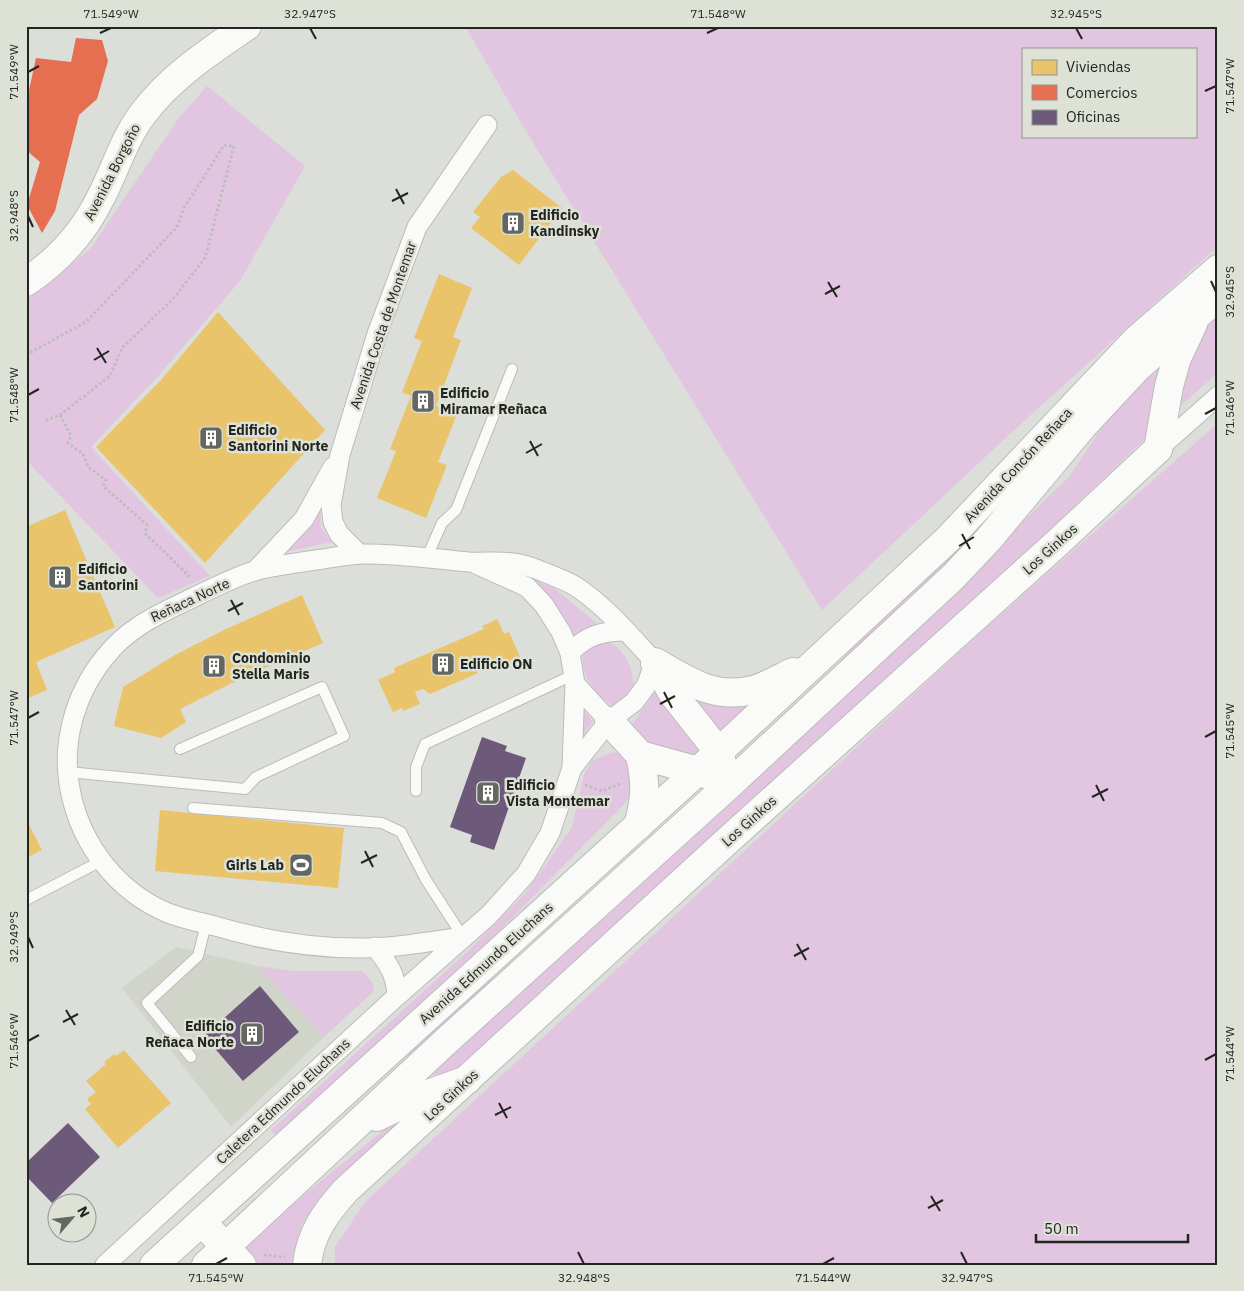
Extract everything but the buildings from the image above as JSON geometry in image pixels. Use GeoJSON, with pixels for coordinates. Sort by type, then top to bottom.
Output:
{"type":"FeatureCollection","features":[{"type":"Feature","properties":{"kind":"main road","name":"Avenida Borgoño"},"geometry":{"type":"LineString","coordinates":[[26,282],[60,256],[85,226],[101,197],[127,140],[142,115],[158,95],[206,55],[247,26]]}},
{"type":"Feature","properties":{"kind":"main road","name":"Avenida Concón Reñaca"},"geometry":{"type":"LineString","coordinates":[[817,660],[947,540],[1136,340],[1218,269]]}},
{"type":"Feature","properties":{"kind":"main road","name":"Avenida Concón Reñaca"},"geometry":{"type":"LineString","coordinates":[[730,784],[953,577],[988,540],[1103,404],[1137,368],[1218,297]]}},
{"type":"Feature","properties":{"kind":"main road"},"geometry":{"type":"LineString","coordinates":[[1158,449],[1169,386],[1177,358],[1197,314]]}},
{"type":"Feature","properties":{"kind":"main road","name":"Los Ginkos"},"geometry":{"type":"LineString","coordinates":[[307,1261],[310,1246],[320,1223],[346,1190],[726,842],[1048,552],[1158,449]]}},
{"type":"Feature","properties":{"kind":"main road"},"geometry":{"type":"LineString","coordinates":[[654,662],[699,687],[714,691],[739,692],[753,690],[817,660]]}},
{"type":"Feature","properties":{"kind":"main road","name":"Avenida Edmundo Eluchans"},"geometry":{"type":"LineString","coordinates":[[156,1264],[638,826],[817,660]]}},
{"type":"Feature","properties":{"kind":"main road"},"geometry":{"type":"LineString","coordinates":[[654,662],[673,694],[718,751],[730,784]]}},
{"type":"Feature","properties":{"kind":"main road"},"geometry":{"type":"LineString","coordinates":[[609,721],[640,755],[646,792],[638,826]]}},
{"type":"Feature","properties":{"kind":"main road"},"geometry":{"type":"LineString","coordinates":[[640,755],[698,770],[730,784]]}},
{"type":"Feature","properties":{"kind":"main road"},"geometry":{"type":"LineString","coordinates":[[202,1222],[227,1259],[355,1127],[450,1038],[730,784]]}},
{"type":"Feature","properties":{"kind":"main road"},"geometry":{"type":"LineString","coordinates":[[355,1127],[414,1099],[467,1080]]}},
{"type":"Feature","properties":{"kind":"street","name":"Avenida Costa de Montemar"},"geometry":{"type":"LineString","coordinates":[[359,554],[339,534],[333,522],[331,505],[340,455],[377,334],[417,227],[487,125]]}},
{"type":"Feature","properties":{"kind":"street","name":"Los Ginkos"},"geometry":{"type":"LineString","coordinates":[[1158,449],[1218,396]]}},
{"type":"Feature","properties":{"kind":"street","name":"Avenida Costa de Montemar"},"geometry":{"type":"LineString","coordinates":[[255,571],[304,519],[340,455]]}},
{"type":"Feature","properties":{"kind":"street","name":"Reñaca Norte"},"geometry":{"type":"LineString","coordinates":[[471,562],[526,587],[544,605],[561,632],[570,653],[574,680],[572,768],[550,833],[526,874],[489,914],[463,938],[375,947],[322,946],[264,939],[185,919],[166,912],[130,891],[102,861],[90,844],[75,809],[68,772],[69,737],[76,709],[87,683],[107,654],[127,634],[156,614],[255,571],[295,563],[359,554],[427,557],[471,562],[506,561],[532,568],[573,585],[596,601],[654,662],[646,686],[634,702],[609,721],[572,768]]}},
{"type":"Feature","properties":{"kind":"street"},"geometry":{"type":"LineString","coordinates":[[570,653],[578,644],[592,636],[607,631],[625,631]]}},
{"type":"Feature","properties":{"kind":"street"},"geometry":{"type":"LineString","coordinates":[[574,680],[609,721]]}},
{"type":"Feature","properties":{"kind":"street","name":"Caletera Edmundo Eluchans"},"geometry":{"type":"LineString","coordinates":[[105,1265],[396,996],[463,938]]}},
{"type":"Feature","properties":{"kind":"street"},"geometry":{"type":"LineString","coordinates":[[375,947],[387,962],[393,975],[396,982],[396,996]]}},
{"type":"Feature","properties":{"kind":"lane"},"geometry":{"type":"LineString","coordinates":[[427,557],[442,523],[456,510],[512,369]]}},
{"type":"Feature","properties":{"kind":"lane"},"geometry":{"type":"LineString","coordinates":[[416,791],[416,767],[425,744],[574,680]]}},
{"type":"Feature","properties":{"kind":"lane"},"geometry":{"type":"LineString","coordinates":[[68,772],[245,788],[256,777],[344,736],[322,687],[180,749]]}},
{"type":"Feature","properties":{"kind":"lane"},"geometry":{"type":"LineString","coordinates":[[193,808],[382,823],[400,832],[426,880],[463,938]]}},
{"type":"Feature","properties":{"kind":"lane"},"geometry":{"type":"LineString","coordinates":[[26,900],[102,861]]}},
{"type":"Feature","properties":{"kind":"lane"},"geometry":{"type":"LineString","coordinates":[[191,1057],[147,1003],[198,956],[206,924]]}},
{"type":"Feature","properties":{"kind":"path"},"geometry":{"type":"LineString","coordinates":[[26,356],[86,322],[177,227],[184,208],[224,144],[234,146],[205,258],[173,299],[122,348],[110,376],[60,415],[46,420]]}},
{"type":"Feature","properties":{"kind":"path"},"geometry":{"type":"LineString","coordinates":[[60,415],[72,436],[68,443],[83,454],[88,467],[106,480],[103,486],[147,525],[145,533],[174,562]]}},
{"type":"Feature","properties":{"kind":"path"},"geometry":{"type":"LineString","coordinates":[[227,1259],[252,1244],[265,1256],[307,1261]]}},
{"type":"Feature","properties":{"kind":"shaded area"},"geometry":{"type":"Polygon","coordinates":[[[465,26],[1218,26],[1218,246],[1013,431],[822,610],[524,128],[465,26]]]}},
{"type":"Feature","properties":{"kind":"shaded area"},"geometry":{"type":"Polygon","coordinates":[[[207,86],[305,166],[240,281],[159,375],[91,447],[210,576],[158,598],[26,460],[26,300],[90,249],[178,119],[207,86]]]}},
{"type":"Feature","properties":{"kind":"shaded area"},"geometry":{"type":"Polygon","coordinates":[[[1218,311],[1218,373],[1169,416],[1194,332],[1218,311]]]}},
{"type":"Feature","properties":{"kind":"shaded area"},"geometry":{"type":"Polygon","coordinates":[[[1169,354],[1147,437],[988,588],[456,1071],[427,1076],[972,571],[1069,477],[1110,415],[1169,354]]]}},
{"type":"Feature","properties":{"kind":"shaded area"},"geometry":{"type":"Polygon","coordinates":[[[1218,423],[1218,1265],[335,1265],[335,1247],[365,1202],[982,631],[1218,423]]]}},
{"type":"Feature","properties":{"kind":"shaded area"},"geometry":{"type":"Polygon","coordinates":[[[1016,487],[962,556],[886,627],[830,665],[1016,487]]]}},
{"type":"Feature","properties":{"kind":"shaded area"},"geometry":{"type":"Polygon","coordinates":[[[320,506],[321,528],[332,542],[285,552],[320,506]]]}},
{"type":"Feature","properties":{"kind":"shaded area"},"geometry":{"type":"Polygon","coordinates":[[[531,579],[554,588],[598,624],[584,630],[571,641],[531,579]]]}},
{"type":"Feature","properties":{"kind":"shaded area"},"geometry":{"type":"Polygon","coordinates":[[[603,640],[611,643],[623,653],[630,667],[634,692],[622,705],[612,706],[605,701],[589,683],[586,676],[583,651],[603,640]]]}},
{"type":"Feature","properties":{"kind":"shaded area"},"geometry":{"type":"Polygon","coordinates":[[[675,687],[752,702],[720,734],[675,687]]]}},
{"type":"Feature","properties":{"kind":"shaded area"},"geometry":{"type":"Polygon","coordinates":[[[662,692],[700,749],[693,755],[685,756],[640,739],[631,726],[654,693],[662,692]]]}},
{"type":"Feature","properties":{"kind":"shaded area"},"geometry":{"type":"Polygon","coordinates":[[[582,709],[593,721],[581,740],[582,709]]]}},
{"type":"Feature","properties":{"kind":"shaded area"},"geometry":{"type":"Polygon","coordinates":[[[612,752],[620,753],[633,766],[632,796],[475,956],[277,1137],[271,1130],[469,950],[525,894],[572,827],[584,774],[592,761],[612,752]]]}},
{"type":"Feature","properties":{"kind":"shaded area"},"geometry":{"type":"Polygon","coordinates":[[[176,947],[258,966],[324,1037],[231,1127],[122,988],[176,947]]]}},
{"type":"Feature","properties":{"kind":"shaded area"},"geometry":{"type":"Polygon","coordinates":[[[514,949],[477,1000],[388,1082],[427,1030],[514,949]]]}},
{"type":"Feature","properties":{"kind":"shaded area"},"geometry":{"type":"Polygon","coordinates":[[[258,966],[293,971],[362,971],[372,982],[374,991],[324,1037],[258,966]]]}},
{"type":"Feature","properties":{"kind":"shaded area"},"geometry":{"type":"Polygon","coordinates":[[[424,1099],[353,1164],[325,1193],[301,1226],[293,1265],[257,1265],[243,1249],[243,1244],[424,1099]]]}},
{"type":"Feature","properties":{"kind":"place","name":"Edificio Kandinsky"},"geometry":{"type":"Point","coordinates":[513,223]}},
{"type":"Feature","properties":{"kind":"place","name":"Edificio Miramar Reñaca"},"geometry":{"type":"Point","coordinates":[423,401]}},
{"type":"Feature","properties":{"kind":"place","name":"Edificio Santorini Norte"},"geometry":{"type":"Point","coordinates":[211,438]}},
{"type":"Feature","properties":{"kind":"place","name":"Edificio Santorini"},"geometry":{"type":"Point","coordinates":[60,577]}},
{"type":"Feature","properties":{"kind":"place","name":"Edificio ON"},"geometry":{"type":"Point","coordinates":[443,664]}},
{"type":"Feature","properties":{"kind":"place","name":"Condominio Stella Maris"},"geometry":{"type":"Point","coordinates":[214,666]}},
{"type":"Feature","properties":{"kind":"place","name":"Edificio Vista Montemar"},"geometry":{"type":"Point","coordinates":[488,793]}},
{"type":"Feature","properties":{"kind":"place","name":"Girls Lab"},"geometry":{"type":"Point","coordinates":[301,865]}},
{"type":"Feature","properties":{"kind":"place","name":"Edificio Reñaca Norte"},"geometry":{"type":"Point","coordinates":[252,1034]}}]}
